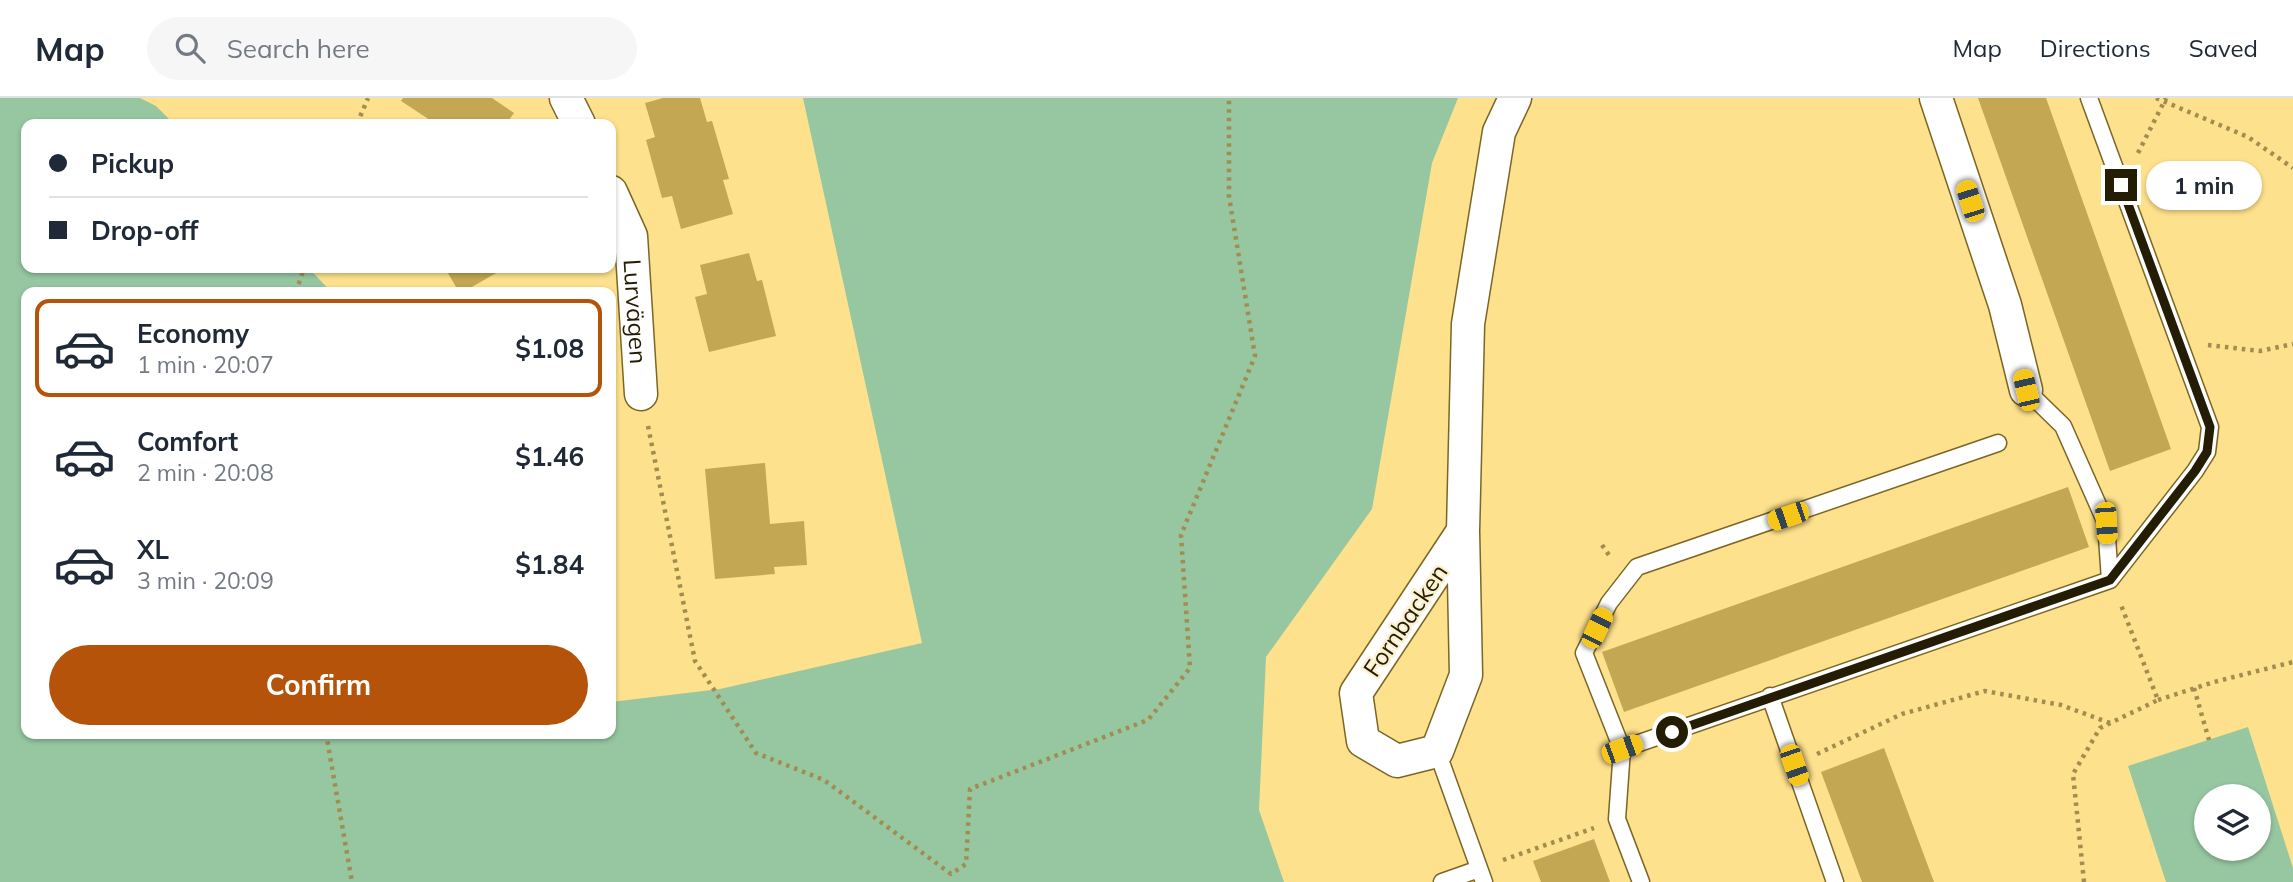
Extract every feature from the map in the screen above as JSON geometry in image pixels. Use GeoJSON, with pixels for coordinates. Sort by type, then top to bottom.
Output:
{"type":"FeatureCollection","features":[{"type":"Feature","properties":{"kind":"street"},"geometry":{"type":"LineString","coordinates":[[566,98],[576,119]]}},
{"type":"Feature","properties":{"kind":"street","name":"Fornbacken"},"geometry":{"type":"LineString","coordinates":[[1464,531],[1356,693],[1363,741],[1397,761],[1437,751],[1466,675],[1464,531],[1468,324],[1499,132],[1515,98]]}},
{"type":"Feature","properties":{"kind":"street"},"geometry":{"type":"LineString","coordinates":[[1936,98],[2005,305],[2026,390]]}},
{"type":"Feature","properties":{"kind":"street","name":"Lurvägen"},"geometry":{"type":"LineString","coordinates":[[616,203],[631,236],[641,394]]}},
{"type":"Feature","properties":{"kind":"lane"},"geometry":{"type":"LineString","coordinates":[[1622,749],[2110,580],[2195,471],[2207,452],[2210,427],[2088,98]]}},
{"type":"Feature","properties":{"kind":"lane"},"geometry":{"type":"LineString","coordinates":[[2026,390],[2063,426],[2106,523],[2110,580]]}},
{"type":"Feature","properties":{"kind":"lane"},"geometry":{"type":"LineString","coordinates":[[1641,882],[1617,819],[1622,749],[1584,653],[1609,603],[1637,567],[1998,443]]}},
{"type":"Feature","properties":{"kind":"lane"},"geometry":{"type":"LineString","coordinates":[[1770,696],[1835,882]]}},
{"type":"Feature","properties":{"kind":"lane"},"geometry":{"type":"LineString","coordinates":[[1437,751],[1482,875],[1443,882]]}},
{"type":"Feature","properties":{"kind":"path"},"geometry":{"type":"LineString","coordinates":[[359,119],[368,98]]}},
{"type":"Feature","properties":{"kind":"path"},"geometry":{"type":"LineString","coordinates":[[641,394],[695,661],[756,752],[824,780],[951,874],[966,864],[970,789],[1148,720],[1190,668],[1181,536],[1255,356],[1229,196],[1229,98]]}},
{"type":"Feature","properties":{"kind":"path"},"geometry":{"type":"LineString","coordinates":[[2156,98],[2248,137],[2293,168]]}},
{"type":"Feature","properties":{"kind":"path"},"geometry":{"type":"LineString","coordinates":[[2121,185],[2165,100]]}},
{"type":"Feature","properties":{"kind":"path"},"geometry":{"type":"LineString","coordinates":[[2184,356],[2210,344],[2260,351],[2293,344]]}},
{"type":"Feature","properties":{"kind":"path"},"geometry":{"type":"LineString","coordinates":[[2110,580],[2158,700]]}},
{"type":"Feature","properties":{"kind":"path"},"geometry":{"type":"LineString","coordinates":[[2084,882],[2073,774],[2101,728],[2158,700],[2293,662]]}},
{"type":"Feature","properties":{"kind":"path"},"geometry":{"type":"LineString","coordinates":[[2194,688],[2209,740]]}},
{"type":"Feature","properties":{"kind":"path"},"geometry":{"type":"LineString","coordinates":[[1794,765],[1902,713],[1985,691],[2061,705],[2111,723]]}},
{"type":"Feature","properties":{"kind":"path"},"geometry":{"type":"LineString","coordinates":[[327,739],[352,882]]}},
{"type":"Feature","properties":{"kind":"path"},"geometry":{"type":"LineString","coordinates":[[1482,875],[1617,819]]}},
{"type":"Feature","properties":{"kind":"green space"},"geometry":{"type":"Polygon","coordinates":[[[0,98],[140,98],[156,106],[169,119],[21,119],[21,273],[314,273],[326,287],[21,287],[21,739],[616,739],[616,701],[720,689],[922,643],[803,98],[1458,98],[1432,163],[1372,509],[1266,657],[1259,810],[1284,882],[0,882],[0,98]]]}},
{"type":"Feature","properties":{"kind":"green space"},"geometry":{"type":"Polygon","coordinates":[[[2248,727],[2266,784],[2194,784],[2194,861],[2271,861],[2271,799],[2293,868],[2293,882],[2166,882],[2128,766],[2248,727]]]}},
{"type":"Feature","properties":{"kind":"building"},"geometry":{"type":"Polygon","coordinates":[[[403,98],[492,98],[514,113],[510,119],[428,119],[401,101],[403,98]]]}},
{"type":"Feature","properties":{"kind":"building"},"geometry":{"type":"Polygon","coordinates":[[[663,98],[700,98],[707,122],[712,121],[729,179],[723,180],[733,214],[681,229],[672,196],[662,198],[646,140],[655,137],[645,103],[663,98]]]}},
{"type":"Feature","properties":{"kind":"building"},"geometry":{"type":"Polygon","coordinates":[[[1978,98],[2046,98],[2171,449],[2110,471],[1978,98]]]}},
{"type":"Feature","properties":{"kind":"building"},"geometry":{"type":"Polygon","coordinates":[[[749,253],[757,281],[762,280],[776,336],[709,352],[695,297],[707,294],[700,265],[749,253]]]}},
{"type":"Feature","properties":{"kind":"building"},"geometry":{"type":"Polygon","coordinates":[[[448,273],[496,273],[472,287],[456,287],[448,273]]]}},
{"type":"Feature","properties":{"kind":"building"},"geometry":{"type":"Polygon","coordinates":[[[765,463],[770,524],[804,521],[807,565],[774,567],[775,574],[715,579],[705,469],[765,463]]]}},
{"type":"Feature","properties":{"kind":"building"},"geometry":{"type":"Polygon","coordinates":[[[2068,487],[2089,547],[1624,712],[1602,652],[2068,487]]]}},
{"type":"Feature","properties":{"kind":"building"},"geometry":{"type":"Polygon","coordinates":[[[1884,748],[1934,882],[1862,882],[1821,772],[1884,748]]]}},
{"type":"Feature","properties":{"kind":"building"},"geometry":{"type":"Polygon","coordinates":[[[1594,839],[1610,882],[1541,882],[1533,861],[1594,839]]]}},
{"type":"Feature","properties":{"kind":"route"},"geometry":{"type":"LineString","coordinates":[[1672,732],[2110,580],[2195,471],[2207,452],[2210,427],[2121,185]]}}]}
